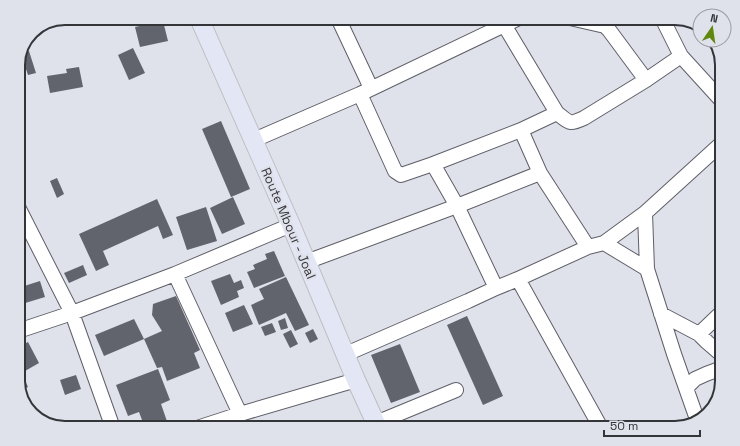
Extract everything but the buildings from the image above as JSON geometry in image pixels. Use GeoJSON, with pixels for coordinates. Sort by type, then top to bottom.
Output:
{"type":"FeatureCollection","features":[{"type":"Feature","properties":{"kind":"main road","name":"Route Mbour - Joal"},"geometry":{"type":"LineString","coordinates":[[202,25],[254,140],[356,380],[375,421]]}},
{"type":"Feature","properties":{"kind":"street"},"geometry":{"type":"LineString","coordinates":[[341,25],[395,171],[400,174],[433,164],[521,130],[557,113]]}},
{"type":"Feature","properties":{"kind":"street"},"geometry":{"type":"LineString","coordinates":[[254,140],[366,91],[494,25]]}},
{"type":"Feature","properties":{"kind":"street"},"geometry":{"type":"LineString","coordinates":[[504,25],[557,113],[568,122],[575,122],[584,118],[646,80],[681,56]]}},
{"type":"Feature","properties":{"kind":"street"},"geometry":{"type":"LineString","coordinates":[[601,25],[605,26],[609,30],[646,80]]}},
{"type":"Feature","properties":{"kind":"street"},"geometry":{"type":"LineString","coordinates":[[666,25],[681,56],[715,92]]}},
{"type":"Feature","properties":{"kind":"street"},"geometry":{"type":"LineString","coordinates":[[521,130],[540,172],[588,247]]}},
{"type":"Feature","properties":{"kind":"street"},"geometry":{"type":"LineString","coordinates":[[346,354],[588,247],[604,243],[645,213],[715,149]]}},
{"type":"Feature","properties":{"kind":"street"},"geometry":{"type":"LineString","coordinates":[[433,164],[457,206],[496,288]]}},
{"type":"Feature","properties":{"kind":"street"},"geometry":{"type":"LineString","coordinates":[[306,262],[457,206],[540,172]]}},
{"type":"Feature","properties":{"kind":"street"},"geometry":{"type":"LineString","coordinates":[[645,213],[647,270],[696,416]]}},
{"type":"Feature","properties":{"kind":"street"},"geometry":{"type":"LineString","coordinates":[[25,221],[72,314],[110,421]]}},
{"type":"Feature","properties":{"kind":"street"},"geometry":{"type":"LineString","coordinates":[[25,329],[72,314],[175,274],[291,225]]}},
{"type":"Feature","properties":{"kind":"street"},"geometry":{"type":"LineString","coordinates":[[604,243],[647,270]]}},
{"type":"Feature","properties":{"kind":"street"},"geometry":{"type":"LineString","coordinates":[[175,274],[240,414]]}},
{"type":"Feature","properties":{"kind":"street"},"geometry":{"type":"LineString","coordinates":[[518,279],[597,421]]}},
{"type":"Feature","properties":{"kind":"street"},"geometry":{"type":"LineString","coordinates":[[661,314],[699,334],[715,349]]}},
{"type":"Feature","properties":{"kind":"street"},"geometry":{"type":"LineString","coordinates":[[699,334],[715,319]]}},
{"type":"Feature","properties":{"kind":"street"},"geometry":{"type":"LineString","coordinates":[[686,388],[695,379],[715,371]]}},
{"type":"Feature","properties":{"kind":"street"},"geometry":{"type":"LineString","coordinates":[[218,421],[356,380]]}},
{"type":"Feature","properties":{"kind":"street"},"geometry":{"type":"LineString","coordinates":[[386,421],[456,390]]}}]}
